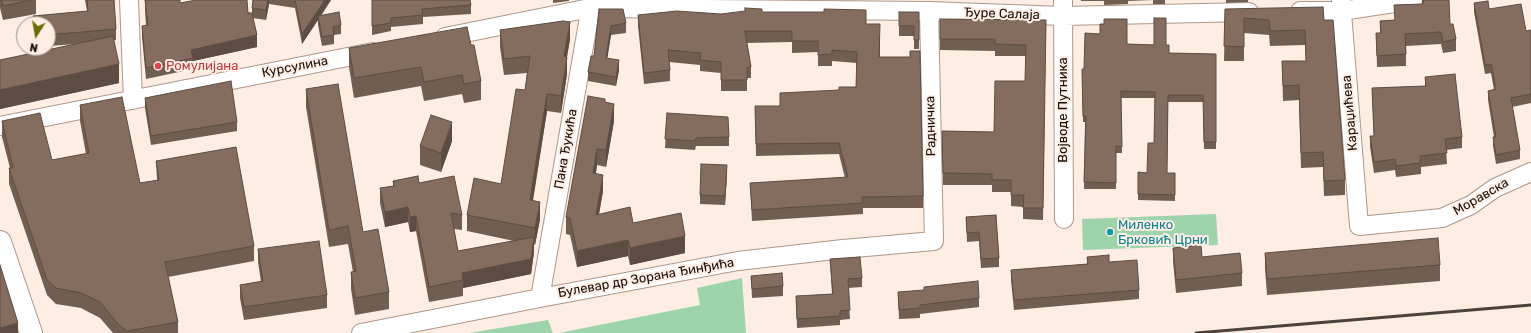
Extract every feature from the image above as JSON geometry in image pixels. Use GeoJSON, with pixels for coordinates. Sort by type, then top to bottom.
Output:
{"type":"FeatureCollection","features":[{"type":"Feature","properties":{"kind":"street"},"geometry":{"type":"LineString","coordinates":[[129,0],[133,100]]}},
{"type":"Feature","properties":{"kind":"street"},"geometry":{"type":"LineString","coordinates":[[1285,12],[1341,5],[1413,0]]}},
{"type":"Feature","properties":{"kind":"street"},"geometry":{"type":"LineString","coordinates":[[430,40],[591,4]]}},
{"type":"Feature","properties":{"kind":"street","name":"Ђуре Салаја"},"geometry":{"type":"LineString","coordinates":[[591,4],[929,11],[1063,8],[1263,12]]}},
{"type":"Feature","properties":{"kind":"street","name":"Пана Ђукића"},"geometry":{"type":"LineString","coordinates":[[540,298],[591,4]]}},
{"type":"Feature","properties":{"kind":"street","name":"Караџићева"},"geometry":{"type":"LineString","coordinates":[[1341,5],[1358,226]]}},
{"type":"Feature","properties":{"kind":"street","name":"Војводе Путника"},"geometry":{"type":"LineString","coordinates":[[1063,8],[1064,219]]}},
{"type":"Feature","properties":{"kind":"street","name":"Радничка"},"geometry":{"type":"LineString","coordinates":[[929,11],[934,241]]}},
{"type":"Feature","properties":{"kind":"street","name":"Курсулина"},"geometry":{"type":"LineString","coordinates":[[0,126],[390,48]]}},
{"type":"Feature","properties":{"kind":"street","name":"Моравска"},"geometry":{"type":"LineString","coordinates":[[1358,226],[1442,218],[1471,205],[1495,188],[1531,172]]}},
{"type":"Feature","properties":{"kind":"street","name":"Булевар др Зорана Ђинђића"},"geometry":{"type":"LineString","coordinates":[[361,333],[540,298],[763,258],[934,241]]}},
{"type":"Feature","properties":{"kind":"street"},"geometry":{"type":"LineString","coordinates":[[0,242],[31,333]]}},
{"type":"Feature","properties":{"kind":"green space"},"geometry":{"type":"Polygon","coordinates":[[[1216,214],[1218,245],[1083,250],[1082,219],[1216,214]]]}},
{"type":"Feature","properties":{"kind":"green space"},"geometry":{"type":"Polygon","coordinates":[[[742,278],[746,333],[559,333],[700,305],[697,288],[742,278]]]}},
{"type":"Feature","properties":{"kind":"green space"},"geometry":{"type":"Polygon","coordinates":[[[548,320],[553,333],[469,333],[548,320]]]}},
{"type":"Feature","properties":{"kind":"building"},"geometry":{"type":"Polygon","coordinates":[[[1,0],[31,0],[3,6],[1,0]]]}},
{"type":"Feature","properties":{"kind":"building"},"geometry":{"type":"Polygon","coordinates":[[[87,0],[114,0],[116,29],[56,34],[56,16],[33,16],[88,11],[87,0]]]}},
{"type":"Feature","properties":{"kind":"building"},"geometry":{"type":"Polygon","coordinates":[[[145,0],[180,0],[180,3],[196,0],[247,0],[248,13],[252,13],[257,35],[191,50],[193,58],[146,68],[142,26],[148,25],[145,0]]]}},
{"type":"Feature","properties":{"kind":"building"},"geometry":{"type":"Polygon","coordinates":[[[253,0],[268,0],[266,10],[252,8],[253,0]]]}},
{"type":"Feature","properties":{"kind":"building"},"geometry":{"type":"Polygon","coordinates":[[[295,0],[325,0],[302,34],[295,0]]]}},
{"type":"Feature","properties":{"kind":"building"},"geometry":{"type":"Polygon","coordinates":[[[372,0],[470,0],[471,5],[422,9],[423,15],[391,18],[391,23],[372,26],[372,0]]]}},
{"type":"Feature","properties":{"kind":"building"},"geometry":{"type":"Polygon","coordinates":[[[1423,0],[1449,0],[1450,24],[1453,24],[1456,39],[1443,42],[1441,32],[1405,34],[1406,54],[1377,56],[1376,33],[1381,33],[1380,21],[1395,20],[1394,5],[1423,4],[1423,0]]]}},
{"type":"Feature","properties":{"kind":"building"},"geometry":{"type":"Polygon","coordinates":[[[1488,1],[1489,9],[1521,4],[1526,31],[1531,30],[1531,94],[1511,98],[1520,150],[1496,155],[1493,137],[1496,137],[1488,91],[1496,89],[1491,64],[1485,65],[1474,3],[1488,1]]]}},
{"type":"Feature","properties":{"kind":"building"},"geometry":{"type":"Polygon","coordinates":[[[1323,7],[1324,20],[1333,20],[1345,180],[1324,181],[1323,152],[1301,153],[1299,85],[1283,86],[1282,61],[1306,61],[1305,30],[1270,31],[1269,20],[1244,18],[1244,47],[1224,46],[1225,9],[1323,7]]]}},
{"type":"Feature","properties":{"kind":"building"},"geometry":{"type":"Polygon","coordinates":[[[745,8],[762,9],[762,12],[824,12],[824,9],[866,10],[866,24],[880,24],[879,57],[910,57],[910,51],[920,51],[923,196],[862,197],[863,203],[752,210],[750,183],[848,177],[839,143],[756,144],[755,106],[780,106],[780,93],[839,90],[839,87],[856,87],[857,52],[832,50],[832,54],[818,55],[818,41],[792,41],[792,31],[745,31],[751,67],[747,67],[747,80],[721,80],[721,62],[700,60],[701,53],[668,50],[670,70],[644,73],[638,15],[677,11],[721,14],[745,11],[745,8]]]}},
{"type":"Feature","properties":{"kind":"building"},"geometry":{"type":"Polygon","coordinates":[[[599,9],[623,9],[626,23],[611,26],[606,58],[619,60],[616,77],[588,72],[591,56],[594,56],[599,9]]]}},
{"type":"Feature","properties":{"kind":"building"},"geometry":{"type":"Polygon","coordinates":[[[339,12],[341,25],[333,27],[334,35],[322,37],[318,16],[339,12]]]}},
{"type":"Feature","properties":{"kind":"building"},"geometry":{"type":"Polygon","coordinates":[[[899,12],[919,12],[919,40],[914,40],[914,26],[899,26],[899,12]]]}},
{"type":"Feature","properties":{"kind":"building"},"geometry":{"type":"Polygon","coordinates":[[[1154,18],[1166,18],[1166,45],[1169,45],[1169,53],[1216,54],[1216,142],[1204,142],[1203,95],[1168,95],[1167,173],[1175,173],[1175,195],[1138,194],[1138,172],[1147,173],[1148,143],[1154,143],[1155,92],[1121,91],[1122,147],[1116,146],[1116,183],[1084,182],[1086,116],[1083,116],[1082,69],[1084,69],[1085,33],[1100,34],[1100,24],[1104,24],[1104,19],[1127,19],[1127,44],[1154,45],[1154,18]]]}},
{"type":"Feature","properties":{"kind":"building"},"geometry":{"type":"Polygon","coordinates":[[[940,19],[1046,20],[1043,208],[1023,208],[1024,195],[1011,195],[1011,180],[992,180],[992,174],[943,173],[942,131],[994,132],[995,81],[1025,81],[1026,45],[995,44],[995,39],[940,39],[940,19]]]}},
{"type":"Feature","properties":{"kind":"building"},"geometry":{"type":"Polygon","coordinates":[[[563,21],[570,22],[564,56],[567,57],[561,96],[547,94],[530,200],[540,202],[535,228],[467,215],[474,178],[501,184],[516,89],[525,90],[530,56],[504,59],[500,30],[563,21]]]}},
{"type":"Feature","properties":{"kind":"building"},"geometry":{"type":"Polygon","coordinates":[[[467,27],[471,45],[474,45],[481,81],[464,84],[462,75],[424,82],[421,67],[354,78],[349,48],[467,27]]]}},
{"type":"Feature","properties":{"kind":"building"},"geometry":{"type":"Polygon","coordinates":[[[113,36],[119,64],[0,90],[0,60],[19,56],[56,56],[56,48],[113,36]]]}},
{"type":"Feature","properties":{"kind":"building"},"geometry":{"type":"Polygon","coordinates":[[[1455,74],[1462,137],[1445,139],[1447,153],[1420,156],[1421,163],[1396,166],[1395,159],[1374,162],[1370,136],[1374,136],[1372,88],[1426,86],[1425,77],[1455,74]]]}},
{"type":"Feature","properties":{"kind":"building"},"geometry":{"type":"Polygon","coordinates":[[[231,81],[237,122],[151,136],[145,98],[231,81]]]}},
{"type":"Feature","properties":{"kind":"building"},"geometry":{"type":"Polygon","coordinates":[[[338,84],[363,232],[378,229],[389,292],[355,298],[351,272],[356,271],[348,226],[329,230],[306,89],[338,84]]]}},
{"type":"Feature","properties":{"kind":"building"},"geometry":{"type":"Polygon","coordinates":[[[588,96],[605,99],[605,102],[614,104],[606,150],[597,149],[593,173],[603,175],[596,215],[630,207],[633,223],[681,213],[685,236],[630,248],[628,240],[577,251],[570,218],[566,217],[588,96]]]}},
{"type":"Feature","properties":{"kind":"building"},"geometry":{"type":"Polygon","coordinates":[[[122,97],[140,183],[159,180],[156,161],[236,147],[254,246],[165,262],[178,322],[127,331],[119,325],[100,302],[81,293],[56,288],[47,280],[9,168],[13,168],[2,121],[40,113],[52,160],[89,153],[80,105],[122,97]]]}},
{"type":"Feature","properties":{"kind":"building"},"geometry":{"type":"Polygon","coordinates":[[[667,113],[728,117],[729,137],[696,138],[695,141],[665,139],[667,113]]]}},
{"type":"Feature","properties":{"kind":"building"},"geometry":{"type":"Polygon","coordinates":[[[431,115],[452,122],[441,153],[420,146],[431,115]]]}},
{"type":"Feature","properties":{"kind":"building"},"geometry":{"type":"Polygon","coordinates":[[[701,164],[727,165],[725,196],[700,195],[701,164]]]}},
{"type":"Feature","properties":{"kind":"building"},"geometry":{"type":"Polygon","coordinates":[[[418,176],[419,183],[454,176],[462,215],[451,213],[458,251],[534,237],[531,259],[462,273],[463,280],[429,287],[416,216],[410,217],[408,207],[385,212],[380,188],[394,186],[393,181],[418,176]]]}},
{"type":"Feature","properties":{"kind":"building"},"geometry":{"type":"Polygon","coordinates":[[[996,215],[999,258],[981,259],[979,232],[967,233],[966,217],[996,215]]]}},
{"type":"Feature","properties":{"kind":"building"},"geometry":{"type":"Polygon","coordinates":[[[1438,238],[1440,265],[1267,279],[1265,253],[1438,238]]]}},
{"type":"Feature","properties":{"kind":"building"},"geometry":{"type":"Polygon","coordinates":[[[319,241],[327,295],[244,307],[240,285],[263,281],[258,249],[319,241]]]}},
{"type":"Feature","properties":{"kind":"building"},"geometry":{"type":"Polygon","coordinates":[[[1201,245],[1202,257],[1240,253],[1242,273],[1176,280],[1173,248],[1201,245]]]}},
{"type":"Feature","properties":{"kind":"building"},"geometry":{"type":"Polygon","coordinates":[[[1109,255],[1109,262],[1137,260],[1139,290],[1014,300],[1011,270],[1088,264],[1087,257],[1109,255]]]}},
{"type":"Feature","properties":{"kind":"building"},"geometry":{"type":"Polygon","coordinates":[[[860,257],[862,278],[848,279],[850,310],[840,311],[840,316],[797,319],[796,296],[833,294],[830,259],[860,257]]]}},
{"type":"Feature","properties":{"kind":"building"},"geometry":{"type":"Polygon","coordinates":[[[0,265],[18,323],[0,328],[0,265]]]}},
{"type":"Feature","properties":{"kind":"building"},"geometry":{"type":"Polygon","coordinates":[[[782,273],[783,286],[752,289],[751,276],[782,273]]]}},
{"type":"Feature","properties":{"kind":"building"},"geometry":{"type":"Polygon","coordinates":[[[978,281],[979,298],[920,305],[920,308],[899,310],[898,292],[924,290],[924,287],[978,281]]]}},
{"type":"Feature","properties":{"kind":"railway"},"geometry":{"type":"LineString","coordinates":[[1196,333],[1531,305]]}},
{"type":"Feature","properties":{"kind":"place","name":"Ромулијана"},"geometry":{"type":"Point","coordinates":[158,66]}},
{"type":"Feature","properties":{"kind":"place","name":"Миленко Брковић Црни"},"geometry":{"type":"Point","coordinates":[1110,232]}}]}
